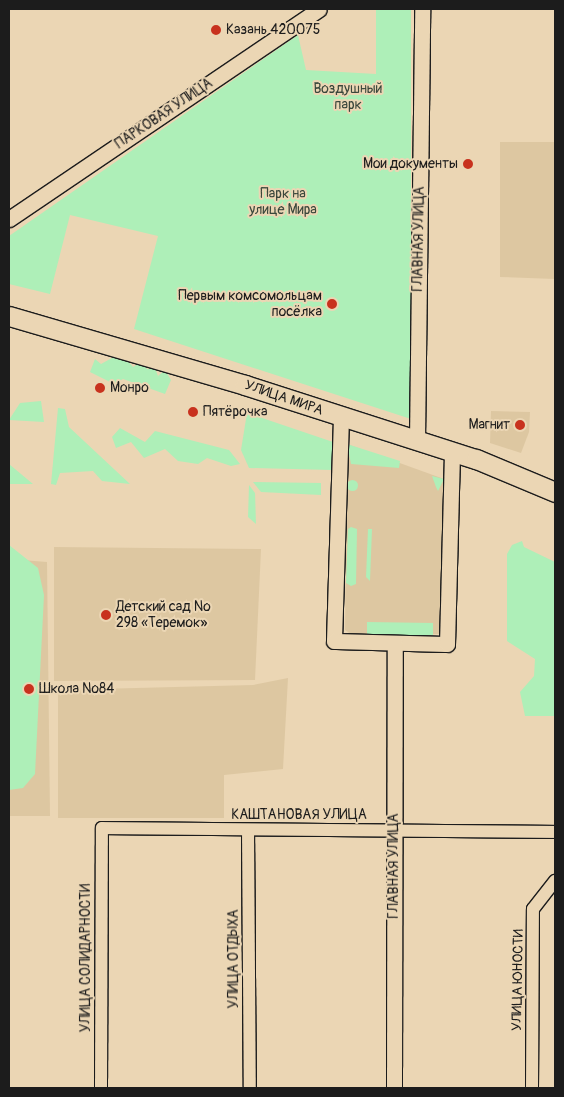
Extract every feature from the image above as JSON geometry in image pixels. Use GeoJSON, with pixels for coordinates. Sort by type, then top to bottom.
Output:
{"type":"FeatureCollection","features":[{"type":"Feature","properties":{"kind":"main road","name":"УЛИЦА МИРА"},"geometry":{"type":"LineString","coordinates":[[9,316],[123,347],[416,440],[555,492]]}},
{"type":"Feature","properties":{"kind":"street","name":"ПАРКОВАЯ УЛИЦА"},"geometry":{"type":"LineString","coordinates":[[9,219],[320,9]]}},
{"type":"Feature","properties":{"kind":"street","name":"ГЛАВНАЯ УЛИЦА"},"geometry":{"type":"LineString","coordinates":[[416,440],[422,9]]}},
{"type":"Feature","properties":{"kind":"street"},"geometry":{"type":"LineString","coordinates":[[341,417],[334,641],[447,644],[452,452]]}},
{"type":"Feature","properties":{"kind":"street","name":"ГЛАВНАЯ УЛИЦА"},"geometry":{"type":"LineString","coordinates":[[394,643],[394,1088]]}},
{"type":"Feature","properties":{"kind":"street","name":"КАШТАНОВАЯ УЛИЦА"},"geometry":{"type":"LineString","coordinates":[[102,828],[555,832]]}},
{"type":"Feature","properties":{"kind":"street","name":"УЛИЦА СОЛИДАРНОСТИ"},"geometry":{"type":"LineString","coordinates":[[101,1088],[102,828]]}},
{"type":"Feature","properties":{"kind":"street","name":"УЛИЦА ОТДЫХА"},"geometry":{"type":"LineString","coordinates":[[248,830],[250,1088]]}},
{"type":"Feature","properties":{"kind":"street","name":"УЛИЦА ЮНОСТИ"},"geometry":{"type":"LineString","coordinates":[[532,1088],[533,909],[555,880]]}},
{"type":"Feature","properties":{"kind":"shaded area"},"geometry":{"type":"Polygon","coordinates":[[[500,142],[555,142],[555,279],[500,277],[500,142]]]}},
{"type":"Feature","properties":{"kind":"shaded area"},"geometry":{"type":"Polygon","coordinates":[[[491,411],[530,412],[529,432],[521,453],[490,443],[491,411]]]}},
{"type":"Feature","properties":{"kind":"shaded area"},"geometry":{"type":"Polygon","coordinates":[[[347,444],[444,479],[440,634],[352,635],[345,630],[347,444]]]}},
{"type":"Feature","properties":{"kind":"shaded area"},"geometry":{"type":"Polygon","coordinates":[[[54,547],[261,549],[255,680],[54,681],[54,547]]]}},
{"type":"Feature","properties":{"kind":"shaded area","name":"Школа №84"},"geometry":{"type":"Polygon","coordinates":[[[9,559],[47,562],[50,816],[9,816],[9,559]]]}},
{"type":"Feature","properties":{"kind":"shaded area"},"geometry":{"type":"Polygon","coordinates":[[[288,678],[283,769],[224,775],[224,818],[58,818],[58,690],[253,685],[288,678]]]}},
{"type":"Feature","properties":{"kind":"green space","name":"Парк на улице Мира"},"geometry":{"type":"Polygon","coordinates":[[[376,9],[411,9],[411,419],[134,329],[158,236],[70,215],[50,294],[9,284],[9,236],[298,35],[306,70],[376,74],[376,9]]]}},
{"type":"Feature","properties":{"kind":"green space"},"geometry":{"type":"Polygon","coordinates":[[[121,353],[133,367],[143,361],[147,369],[155,368],[158,376],[165,370],[171,380],[165,394],[123,379],[114,384],[90,372],[95,359],[101,364],[121,353]]]}},
{"type":"Feature","properties":{"kind":"green space"},"geometry":{"type":"Polygon","coordinates":[[[41,401],[44,422],[9,420],[20,403],[41,401]]]}},
{"type":"Feature","properties":{"kind":"green space"},"geometry":{"type":"Polygon","coordinates":[[[58,408],[65,409],[69,427],[130,484],[102,481],[93,471],[60,473],[56,485],[51,484],[58,408]]]}},
{"type":"Feature","properties":{"kind":"green space"},"geometry":{"type":"Polygon","coordinates":[[[247,413],[336,443],[332,470],[249,468],[241,450],[247,413]]]}},
{"type":"Feature","properties":{"kind":"green space"},"geometry":{"type":"Polygon","coordinates":[[[120,428],[145,442],[155,431],[229,450],[240,464],[231,466],[207,458],[198,464],[178,461],[165,449],[144,458],[131,442],[116,448],[112,437],[120,428]]]}},
{"type":"Feature","properties":{"kind":"green space"},"geometry":{"type":"Polygon","coordinates":[[[347,444],[400,461],[399,468],[351,464],[347,444]]]}},
{"type":"Feature","properties":{"kind":"green space"},"geometry":{"type":"Polygon","coordinates":[[[9,464],[33,484],[9,484],[9,464]]]}},
{"type":"Feature","properties":{"kind":"green space"},"geometry":{"type":"Polygon","coordinates":[[[432,476],[444,479],[438,491],[436,487],[432,476]]]}},
{"type":"Feature","properties":{"kind":"green space"},"geometry":{"type":"Polygon","coordinates":[[[352,479],[358,485],[352,491],[346,485],[352,479]]]}},
{"type":"Feature","properties":{"kind":"green space"},"geometry":{"type":"Polygon","coordinates":[[[253,482],[321,483],[321,495],[261,492],[253,482]]]}},
{"type":"Feature","properties":{"kind":"green space"},"geometry":{"type":"Polygon","coordinates":[[[249,485],[255,493],[256,524],[248,517],[249,485]]]}},
{"type":"Feature","properties":{"kind":"green space"},"geometry":{"type":"Polygon","coordinates":[[[351,527],[357,529],[356,584],[351,586],[346,583],[348,529],[351,527]]]}},
{"type":"Feature","properties":{"kind":"green space"},"geometry":{"type":"Polygon","coordinates":[[[368,529],[372,529],[370,581],[366,577],[368,529]]]}},
{"type":"Feature","properties":{"kind":"green space"},"geometry":{"type":"Polygon","coordinates":[[[522,541],[524,547],[555,562],[555,716],[525,716],[520,692],[534,676],[535,659],[507,641],[507,554],[512,545],[522,541]]]}},
{"type":"Feature","properties":{"kind":"green space","name":"Школа №84"},"geometry":{"type":"Polygon","coordinates":[[[9,545],[38,568],[44,595],[35,774],[23,788],[9,790],[9,545]]]}},
{"type":"Feature","properties":{"kind":"green space"},"geometry":{"type":"Polygon","coordinates":[[[367,622],[433,623],[433,635],[367,635],[367,622]]]}},
{"type":"Feature","properties":{"kind":"place","name":"Казань 420075"},"geometry":{"type":"Point","coordinates":[216,30]}},
{"type":"Feature","properties":{"kind":"place","name":"Мои документы"},"geometry":{"type":"Point","coordinates":[468,164]}},
{"type":"Feature","properties":{"kind":"place","name":"Первым комсомольцам посёлка"},"geometry":{"type":"Point","coordinates":[332,304]}},
{"type":"Feature","properties":{"kind":"place","name":"Монро"},"geometry":{"type":"Point","coordinates":[100,388]}},
{"type":"Feature","properties":{"kind":"place","name":"Пятёрочка"},"geometry":{"type":"Point","coordinates":[193,412]}},
{"type":"Feature","properties":{"kind":"place","name":"Магнит"},"geometry":{"type":"Point","coordinates":[520,425]}},
{"type":"Feature","properties":{"kind":"place","name":"Детский сад № 298 «Теремок»"},"geometry":{"type":"Point","coordinates":[106,615]}},
{"type":"Feature","properties":{"kind":"place","name":"Школа №84"},"geometry":{"type":"Point","coordinates":[29,689]}},
{"type":"Feature","properties":{"kind":"park label","name":"Воздушный парк"},"geometry":{"type":"Point","coordinates":[348,98]}}]}
